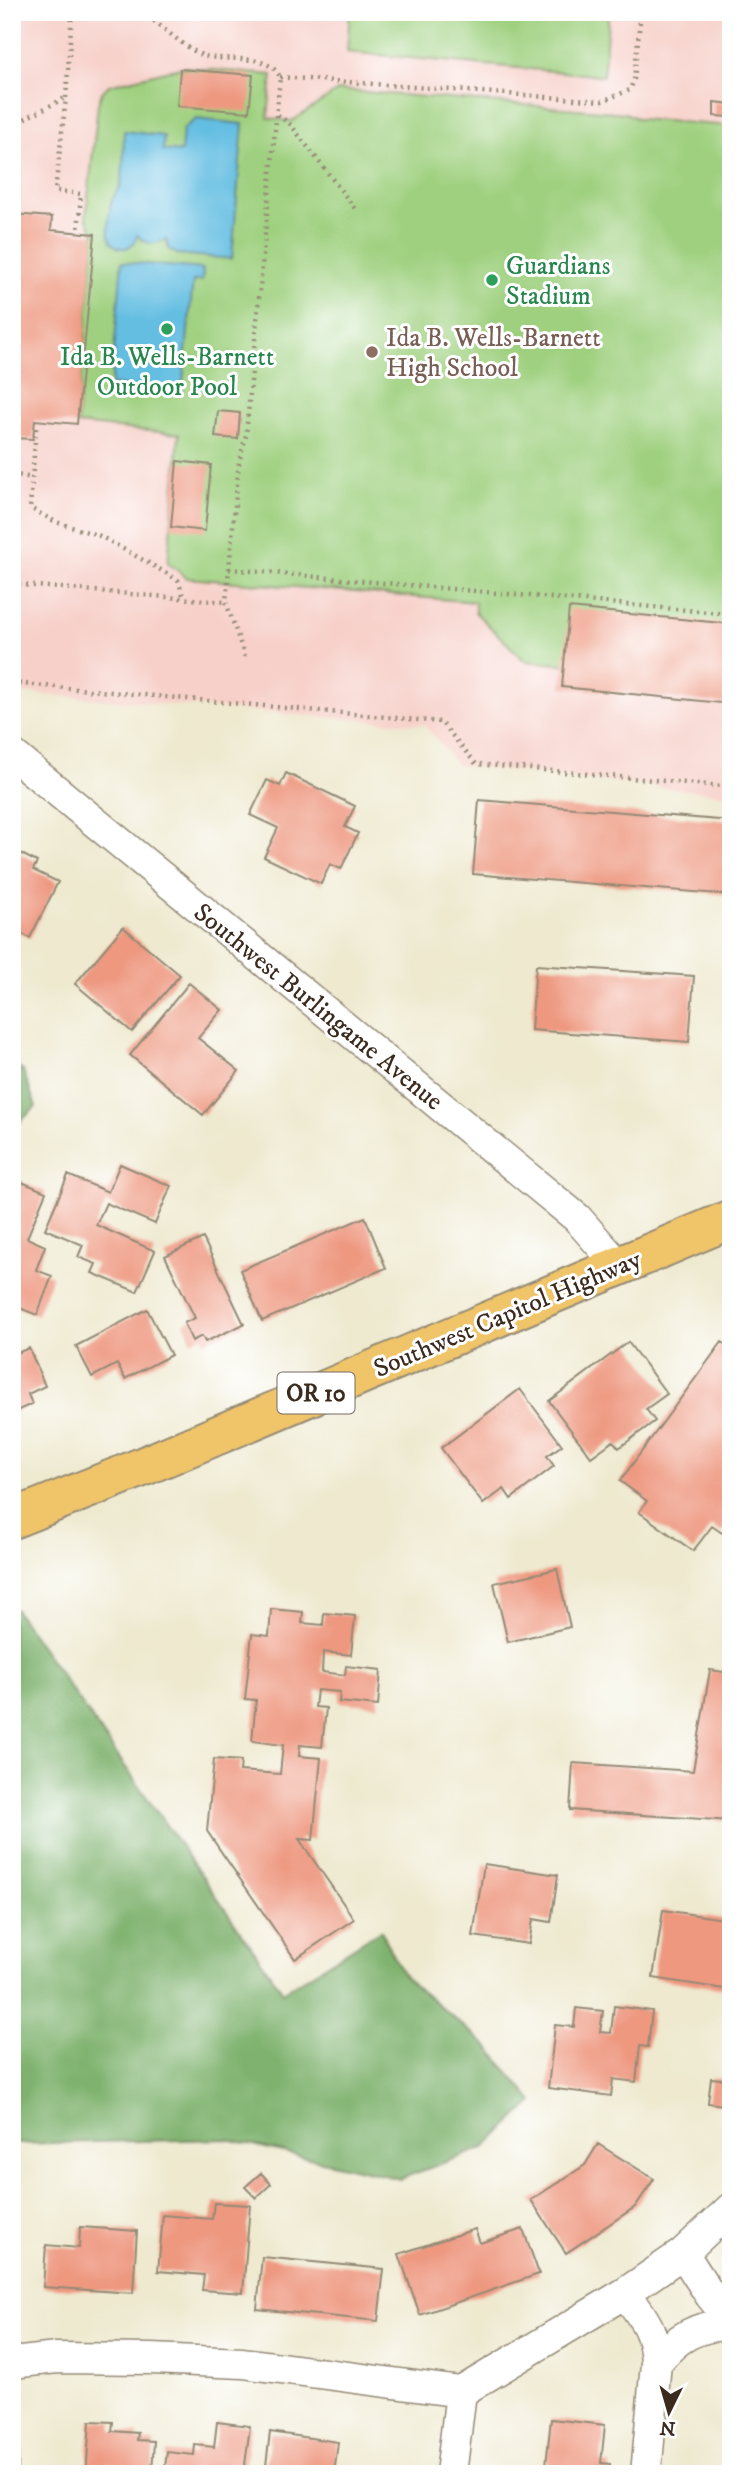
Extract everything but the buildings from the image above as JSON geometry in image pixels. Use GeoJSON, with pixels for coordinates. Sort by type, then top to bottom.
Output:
{"type":"FeatureCollection","features":[{"type":"Feature","properties":{"kind":"main road","name":"Southwest Capitol Highway"},"geometry":{"type":"LineString","coordinates":[[12,1519],[731,1219]]}},
{"type":"Feature","properties":{"kind":"street","name":"Southwest Burlingame Avenue"},"geometry":{"type":"LineString","coordinates":[[12,754],[577,1218],[619,1266]]}},
{"type":"Feature","properties":{"kind":"street"},"geometry":{"type":"LineString","coordinates":[[12,2363],[57,2358],[243,2363],[461,2392],[625,2292],[683,2253],[731,2208]]}},
{"type":"Feature","properties":{"kind":"street"},"geometry":{"type":"LineString","coordinates":[[683,2253],[731,2323]]}},
{"type":"Feature","properties":{"kind":"street"},"geometry":{"type":"LineString","coordinates":[[625,2292],[652,2334],[656,2362],[646,2474]]}},
{"type":"Feature","properties":{"kind":"street"},"geometry":{"type":"LineString","coordinates":[[656,2362],[684,2335],[712,2325],[731,2323]]}},
{"type":"Feature","properties":{"kind":"street"},"geometry":{"type":"LineString","coordinates":[[451,2474],[461,2392]]}},
{"type":"Feature","properties":{"kind":"path"},"geometry":{"type":"LineString","coordinates":[[72,12],[66,98],[55,191],[81,194],[78,232]]}},
{"type":"Feature","properties":{"kind":"path"},"geometry":{"type":"LineString","coordinates":[[143,12],[202,56],[266,63],[277,70],[280,77],[246,435],[239,462],[226,602],[246,660]]}},
{"type":"Feature","properties":{"kind":"path"},"geometry":{"type":"LineString","coordinates":[[280,77],[601,101],[630,90],[634,79],[641,12]]}},
{"type":"Feature","properties":{"kind":"path"},"geometry":{"type":"LineString","coordinates":[[12,125],[66,98]]}},
{"type":"Feature","properties":{"kind":"path"},"geometry":{"type":"LineString","coordinates":[[278,115],[291,125],[355,210]]}},
{"type":"Feature","properties":{"kind":"path"},"geometry":{"type":"LineString","coordinates":[[36,428],[30,508],[55,522],[100,536],[178,580],[184,598]]}},
{"type":"Feature","properties":{"kind":"path"},"geometry":{"type":"LineString","coordinates":[[13,476],[32,478]]}},
{"type":"Feature","properties":{"kind":"path"},"geometry":{"type":"LineString","coordinates":[[229,569],[731,614]]}},
{"type":"Feature","properties":{"kind":"path"},"geometry":{"type":"LineString","coordinates":[[12,584],[226,602]]}},
{"type":"Feature","properties":{"kind":"path"},"geometry":{"type":"LineString","coordinates":[[12,683],[441,722],[476,764],[731,787]]}},
{"type":"Feature","properties":{"kind":"shaded area","name":"Ida B. Wells-Barnett High School"},"geometry":{"type":"Polygon","coordinates":[[[12,12],[731,12],[731,795],[457,765],[425,725],[12,692],[12,12]]]}},
{"type":"Feature","properties":{"kind":"green space"},"geometry":{"type":"Polygon","coordinates":[[[350,12],[609,12],[603,76],[347,52],[350,12]]]}},
{"type":"Feature","properties":{"kind":"green space","name":"Guardians Stadium"},"geometry":{"type":"Polygon","coordinates":[[[182,67],[272,75],[268,118],[292,121],[339,90],[625,113],[639,119],[731,126],[731,679],[525,661],[475,612],[475,602],[187,578],[168,563],[179,434],[77,424],[95,234],[86,217],[98,104],[102,92],[109,85],[182,67]]]}},
{"type":"Feature","properties":{"kind":"green space"},"geometry":{"type":"Polygon","coordinates":[[[12,1064],[23,1071],[36,1107],[12,1129],[12,1064]]]}},
{"type":"Feature","properties":{"kind":"green space"},"geometry":{"type":"Polygon","coordinates":[[[12,1605],[283,1992],[381,1930],[404,1976],[488,2047],[533,2102],[484,2148],[400,2179],[227,2139],[12,2144],[12,1605]]]}},
{"type":"Feature","properties":{"kind":"water"},"geometry":{"type":"Polygon","coordinates":[[[196,119],[243,124],[232,259],[177,254],[169,249],[166,239],[151,243],[137,235],[132,245],[123,248],[114,245],[109,235],[109,215],[112,200],[122,180],[124,131],[164,136],[163,150],[181,152],[183,129],[196,119]]]}},
{"type":"Feature","properties":{"kind":"water"},"geometry":{"type":"Polygon","coordinates":[[[122,262],[203,269],[202,281],[193,281],[182,392],[111,385],[122,262]]]}},
{"type":"Feature","properties":{"kind":"place","name":"Guardians Stadium"},"geometry":{"type":"Point","coordinates":[492,280]}},
{"type":"Feature","properties":{"kind":"place","name":"Ida B. Wells-Barnett Outdoor Pool"},"geometry":{"type":"Point","coordinates":[167,329]}},
{"type":"Feature","properties":{"kind":"place","name":"Ida B. Wells-Barnett High School"},"geometry":{"type":"Point","coordinates":[372,352]}}]}
